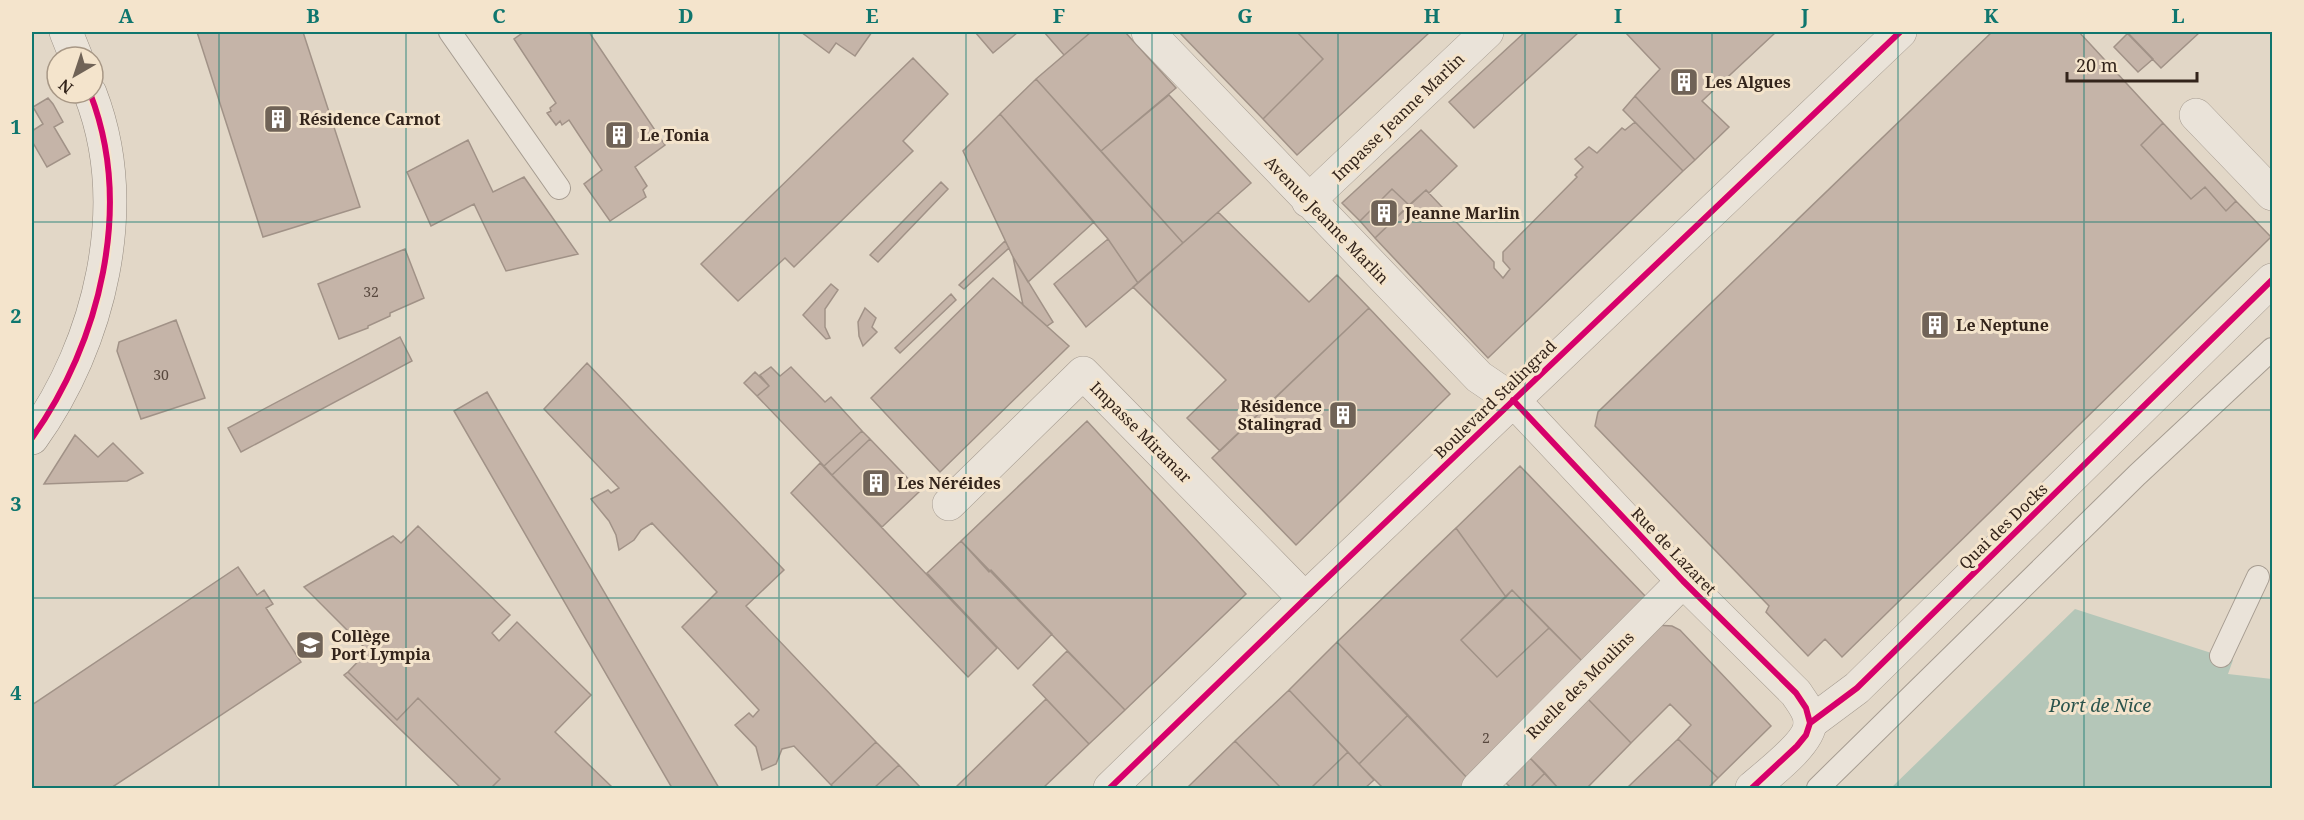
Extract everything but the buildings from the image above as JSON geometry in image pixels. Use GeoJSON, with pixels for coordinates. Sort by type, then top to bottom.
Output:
{"type":"FeatureCollection","features":[{"type":"Feature","properties":{"kind":"street","name":"Avenue Jeanne Marlin"},"geometry":{"type":"LineString","coordinates":[[1148,32],[1479,377],[1514,400]]}},
{"type":"Feature","properties":{"kind":"street","name":"Impasse Jeanne Marlin"},"geometry":{"type":"LineString","coordinates":[[1308,201],[1487,32]]}},
{"type":"Feature","properties":{"kind":"street","name":"Boulevard Stalingrad"},"geometry":{"type":"LineString","coordinates":[[1110,789],[1305,599],[1900,32]]}},
{"type":"Feature","properties":{"kind":"street"},"geometry":{"type":"LineString","coordinates":[[32,438],[69,378],[90,322],[104,267],[109,227],[109,178],[99,114],[95,105]]}},
{"type":"Feature","properties":{"kind":"street"},"geometry":{"type":"LineString","coordinates":[[2196,115],[2272,194]]}},
{"type":"Feature","properties":{"kind":"street","name":"Quai des Docks"},"geometry":{"type":"LineString","coordinates":[[1752,789],[1797,746],[1806,735],[1810,723],[1857,688],[2272,280]]}},
{"type":"Feature","properties":{"kind":"street","name":"Impasse Miramar"},"geometry":{"type":"LineString","coordinates":[[949,504],[1083,374],[1305,599]]}},
{"type":"Feature","properties":{"kind":"street","name":"Rue de Lazaret"},"geometry":{"type":"LineString","coordinates":[[1514,400],[1683,581],[1796,693],[1806,708],[1810,723]]}},
{"type":"Feature","properties":{"kind":"street","name":"Ruelle des Moulins"},"geometry":{"type":"LineString","coordinates":[[1478,789],[1683,581]]}},
{"type":"Feature","properties":{"kind":"lane"},"geometry":{"type":"LineString","coordinates":[[450,32],[559,188]]}},
{"type":"Feature","properties":{"kind":"lane"},"geometry":{"type":"LineString","coordinates":[[1818,789],[2137,475],[2272,349]]}},
{"type":"Feature","properties":{"kind":"lane"},"geometry":{"type":"LineString","coordinates":[[2221,656],[2258,577]]}},
{"type":"Feature","properties":{"kind":"water","name":"Port de Nice"},"geometry":{"type":"Polygon","coordinates":[[[2075,609],[2233,660],[2228,674],[2272,679],[2272,788],[1891,788],[2075,609]]]}},
{"type":"Feature","properties":{"kind":"cycle path"},"geometry":{"type":"LineString","coordinates":[[1110,788],[1900,32]]}},
{"type":"Feature","properties":{"kind":"cycle path"},"geometry":{"type":"LineString","coordinates":[[32,438],[56,401],[76,360],[92,317],[103,272],[109,227],[109,181],[103,136],[94,105]]}},
{"type":"Feature","properties":{"kind":"cycle path"},"geometry":{"type":"LineString","coordinates":[[1752,788],[1797,746],[1806,735],[1810,723],[1857,688],[2272,280]]}},
{"type":"Feature","properties":{"kind":"cycle path"},"geometry":{"type":"LineString","coordinates":[[1513,400],[1683,581],[1796,693],[1806,708],[1810,723]]}},
{"type":"Feature","properties":{"kind":"place","name":"Les Algues"},"geometry":{"type":"Point","coordinates":[1684,82]}},
{"type":"Feature","properties":{"kind":"place","name":"Résidence Carnot"},"geometry":{"type":"Point","coordinates":[278,119]}},
{"type":"Feature","properties":{"kind":"place","name":"Le Tonia"},"geometry":{"type":"Point","coordinates":[619,135]}},
{"type":"Feature","properties":{"kind":"place","name":"Jeanne Marlin"},"geometry":{"type":"Point","coordinates":[1384,213]}},
{"type":"Feature","properties":{"kind":"place","name":"Le Neptune"},"geometry":{"type":"Point","coordinates":[1935,325]}},
{"type":"Feature","properties":{"kind":"place","name":"Résidence Stalingrad"},"geometry":{"type":"Point","coordinates":[1343,415]}},
{"type":"Feature","properties":{"kind":"place","name":"Les Néréides"},"geometry":{"type":"Point","coordinates":[876,483]}},
{"type":"Feature","properties":{"kind":"place","name":"Collège Port Lympia"},"geometry":{"type":"Point","coordinates":[310,645]}}]}
